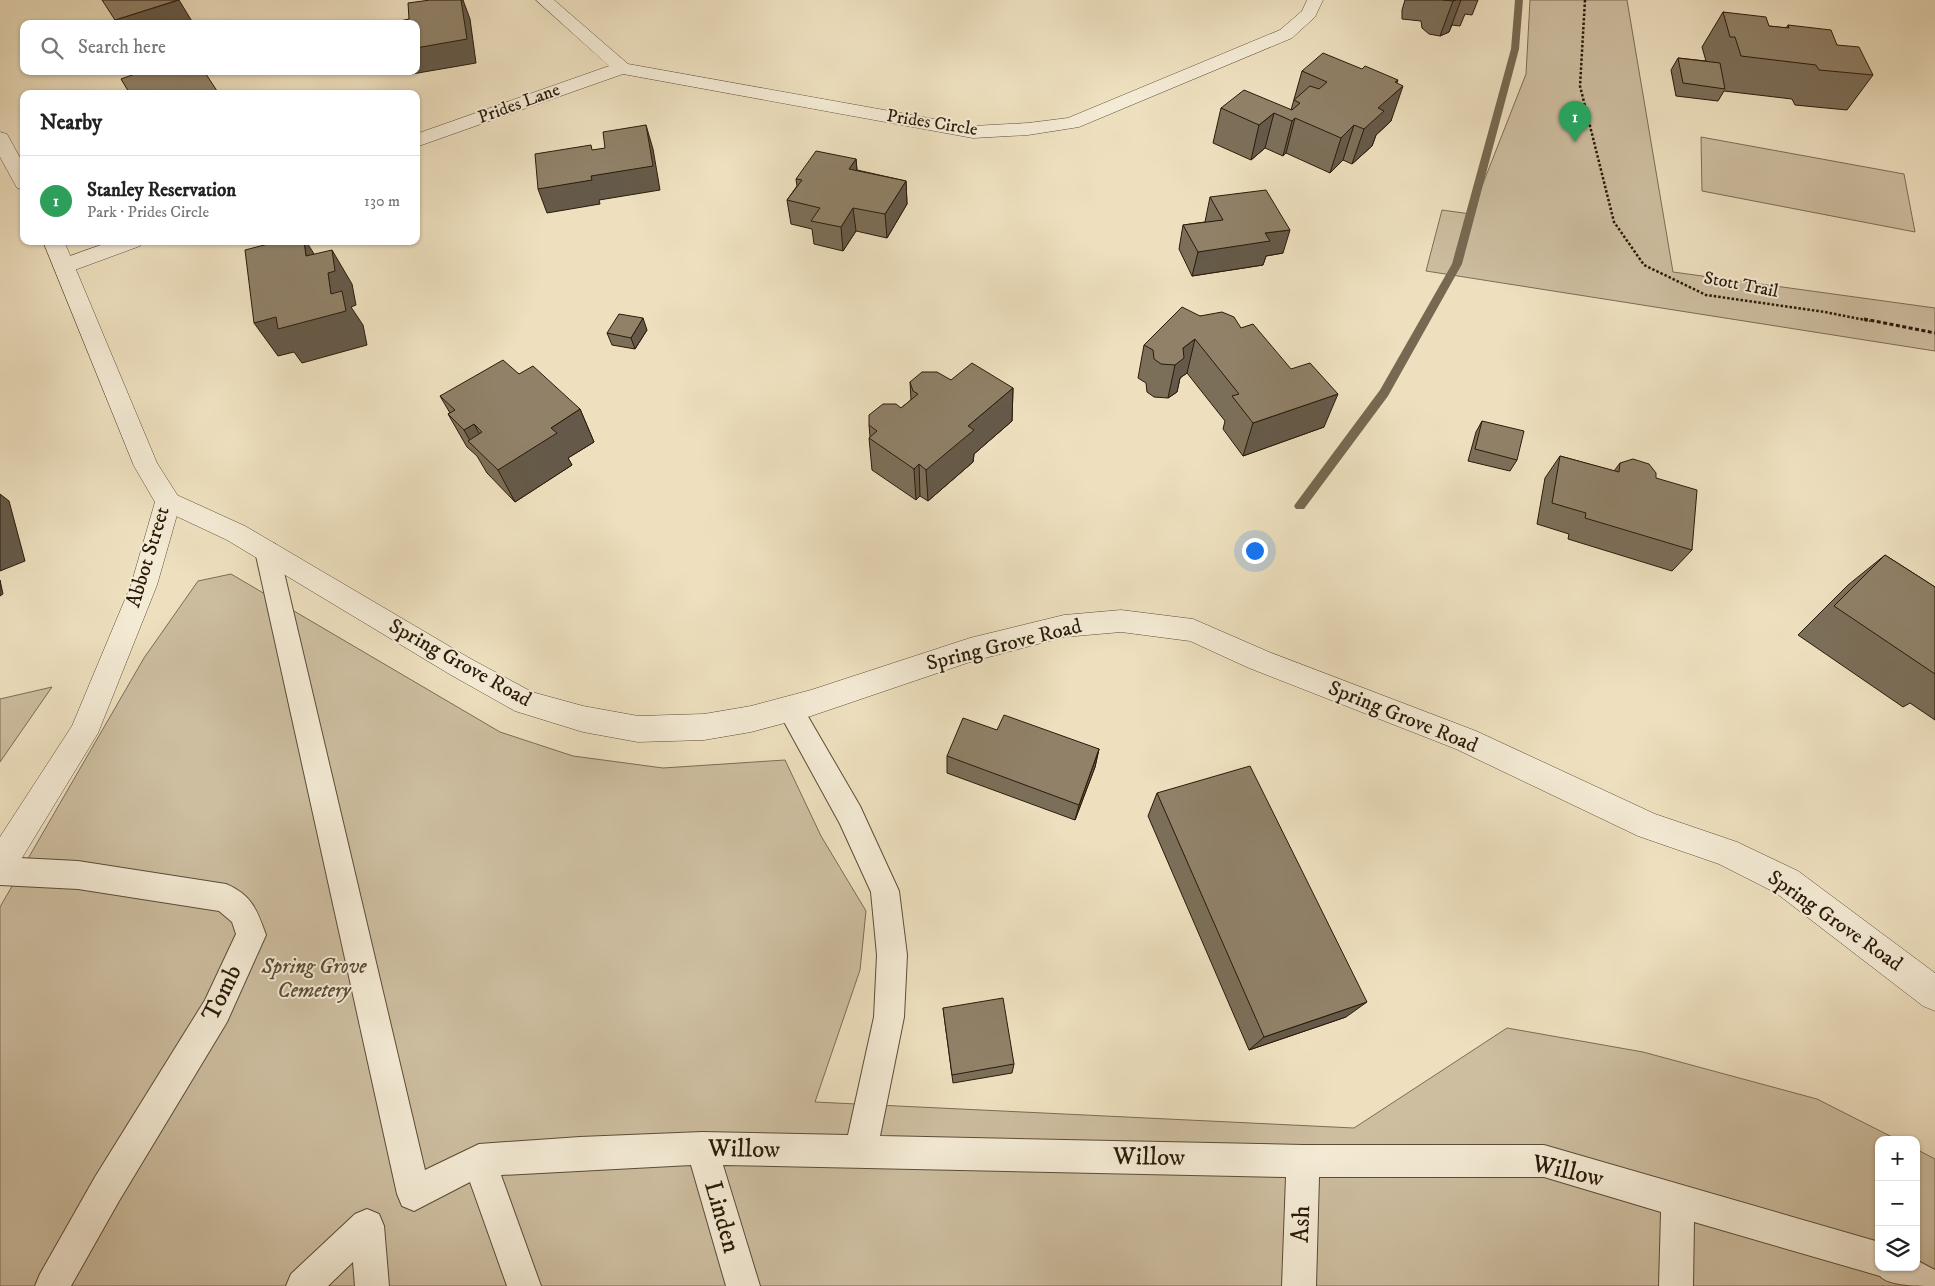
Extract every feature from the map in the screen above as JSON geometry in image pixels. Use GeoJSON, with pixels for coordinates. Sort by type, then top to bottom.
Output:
{"type":"FeatureCollection","features":[{"type":"Feature","properties":{"kind":"street"},"geometry":{"type":"LineString","coordinates":[[544,0],[622,68]]}},
{"type":"Feature","properties":{"kind":"street","name":"Prides Circle"},"geometry":{"type":"LineString","coordinates":[[622,68],[973,132],[1028,129],[1072,123],[1286,34],[1309,13],[1315,0]]}},
{"type":"Feature","properties":{"kind":"street","name":"Prides Lane"},"geometry":{"type":"LineString","coordinates":[[420,140],[622,68]]}},
{"type":"Feature","properties":{"kind":"street"},"geometry":{"type":"LineString","coordinates":[[0,138],[20,176]]}},
{"type":"Feature","properties":{"kind":"street","name":"Abbot Street"},"geometry":{"type":"LineString","coordinates":[[0,865],[84,733],[144,585],[168,501],[146,466],[55,245]]}},
{"type":"Feature","properties":{"kind":"street"},"geometry":{"type":"LineString","coordinates":[[64,266],[122,245]]}},
{"type":"Feature","properties":{"kind":"street","name":"Spring Grove Road"},"geometry":{"type":"LineString","coordinates":[[168,501],[236,533],[525,702],[583,720],[638,729],[704,726],[751,719],[790,709],[970,650],[1064,626],[1121,621],[1193,630],[1259,660],[1466,740],[1649,826],[1726,852],[1787,882],[1935,994]]}},
{"type":"Feature","properties":{"kind":"lane","name":"Willow"},"geometry":{"type":"LineString","coordinates":[[267,551],[414,1194],[479,1160],[580,1153],[702,1148],[1302,1161],[1544,1161],[1875,1259]]}},
{"type":"Feature","properties":{"kind":"lane"},"geometry":{"type":"LineString","coordinates":[[790,709],[850,815],[885,891],[892,955],[889,1017],[860,1152]]}},
{"type":"Feature","properties":{"kind":"lane","name":"Tomb"},"geometry":{"type":"LineString","coordinates":[[0,871],[78,875],[226,898],[243,913],[251,934],[216,1011],[107,1188],[52,1286]]}},
{"type":"Feature","properties":{"kind":"lane","name":"Linden"},"geometry":{"type":"LineString","coordinates":[[702,1148],[743,1286]]}},
{"type":"Feature","properties":{"kind":"lane"},"geometry":{"type":"LineString","coordinates":[[479,1160],[524,1286]]}},
{"type":"Feature","properties":{"kind":"lane","name":"Ash"},"geometry":{"type":"LineString","coordinates":[[1298,1286],[1302,1161]]}},
{"type":"Feature","properties":{"kind":"lane"},"geometry":{"type":"LineString","coordinates":[[1676,1286],[1678,1200]]}},
{"type":"Feature","properties":{"kind":"lane"},"geometry":{"type":"LineString","coordinates":[[304,1286],[366,1226],[372,1286]]}},
{"type":"Feature","properties":{"kind":"lane"},"geometry":{"type":"LineString","coordinates":[[1902,1271],[1930,1286]]}},
{"type":"Feature","properties":{"kind":"path","name":"Stott Trail"},"geometry":{"type":"LineString","coordinates":[[1585,0],[1580,86],[1614,222],[1644,266],[1706,295],[1825,312],[1935,333]]}},
{"type":"Feature","properties":{"kind":"green space"},"geometry":{"type":"Polygon","coordinates":[[[1530,0],[1627,0],[1673,272],[1935,308],[1935,351],[1426,271],[1442,210],[1471,214],[1526,74],[1530,0]]]}},
{"type":"Feature","properties":{"kind":"green space"},"geometry":{"type":"Polygon","coordinates":[[[1701,137],[1904,174],[1915,232],[1702,191],[1701,137]]]}},
{"type":"Feature","properties":{"kind":"green space","name":"Spring Grove Cemetery"},"geometry":{"type":"Polygon","coordinates":[[[231,574],[500,732],[573,756],[663,768],[785,760],[821,836],[866,911],[860,970],[815,1102],[1354,1128],[1507,1028],[1643,1052],[1817,1099],[1890,1136],[1875,1136],[1875,1271],[1920,1271],[1920,1151],[1935,1159],[1935,1286],[0,1286],[0,907],[144,658],[198,581],[231,574]]]}},
{"type":"Feature","properties":{"kind":"green space"},"geometry":{"type":"Polygon","coordinates":[[[52,687],[0,762],[0,699],[52,687]]]}},
{"type":"Feature","properties":{"kind":"building"},"geometry":{"type":"Polygon","coordinates":[[[102,0],[178,0],[115,20],[102,0]]]}},
{"type":"Feature","properties":{"kind":"building"},"geometry":{"type":"Polygon","coordinates":[[[430,0],[461,0],[467,39],[420,47],[420,20],[404,20],[409,19],[408,3],[430,0]]]}},
{"type":"Feature","properties":{"kind":"building"},"geometry":{"type":"Polygon","coordinates":[[[1723,12],[1766,17],[1769,26],[1789,28],[1788,25],[1831,30],[1837,45],[1859,47],[1873,75],[1819,70],[1816,65],[1741,56],[1735,37],[1730,37],[1723,12]]]}},
{"type":"Feature","properties":{"kind":"building"},"geometry":{"type":"Polygon","coordinates":[[[1323,53],[1362,69],[1365,66],[1398,80],[1395,82],[1403,86],[1378,108],[1384,111],[1364,129],[1354,125],[1341,138],[1295,118],[1292,121],[1274,113],[1259,125],[1221,108],[1244,90],[1292,110],[1300,103],[1294,100],[1310,86],[1319,89],[1327,82],[1302,71],[1323,53]]]}},
{"type":"Feature","properties":{"kind":"building"},"geometry":{"type":"Polygon","coordinates":[[[1678,58],[1720,63],[1725,89],[1683,83],[1678,58]]]}},
{"type":"Feature","properties":{"kind":"building"},"geometry":{"type":"Polygon","coordinates":[[[132,75],[207,75],[216,90],[128,90],[121,79],[132,75]]]}},
{"type":"Feature","properties":{"kind":"building"},"geometry":{"type":"Polygon","coordinates":[[[646,125],[653,166],[591,176],[592,180],[538,189],[535,154],[591,145],[592,150],[605,148],[603,132],[646,125]]]}},
{"type":"Feature","properties":{"kind":"building"},"geometry":{"type":"Polygon","coordinates":[[[816,151],[856,159],[849,169],[906,181],[885,214],[853,208],[841,227],[811,221],[820,208],[787,200],[802,180],[796,179],[816,151]]]}},
{"type":"Feature","properties":{"kind":"building"},"geometry":{"type":"Polygon","coordinates":[[[1266,190],[1290,230],[1265,233],[1270,241],[1198,252],[1183,225],[1223,220],[1210,197],[1266,190]]]}},
{"type":"Feature","properties":{"kind":"building"},"geometry":{"type":"Polygon","coordinates":[[[264,245],[305,245],[306,256],[332,250],[335,271],[328,273],[331,294],[342,291],[346,311],[278,329],[276,317],[254,323],[245,250],[264,245]]]}},
{"type":"Feature","properties":{"kind":"building"},"geometry":{"type":"Polygon","coordinates":[[[1182,307],[1200,316],[1222,312],[1234,317],[1241,328],[1253,324],[1291,369],[1310,363],[1338,394],[1253,423],[1232,396],[1239,394],[1195,339],[1183,348],[1184,358],[1175,365],[1161,364],[1154,359],[1153,350],[1144,345],[1182,307]]]}},
{"type":"Feature","properties":{"kind":"building"},"geometry":{"type":"Polygon","coordinates":[[[619,314],[643,318],[631,338],[607,333],[619,314]]]}},
{"type":"Feature","properties":{"kind":"building"},"geometry":{"type":"Polygon","coordinates":[[[503,360],[519,374],[533,366],[580,409],[551,428],[557,433],[498,470],[468,441],[482,432],[474,424],[464,430],[448,414],[455,410],[440,396],[503,360]]]}},
{"type":"Feature","properties":{"kind":"building"},"geometry":{"type":"Polygon","coordinates":[[[972,363],[1013,388],[968,426],[974,430],[926,470],[919,464],[914,469],[869,438],[877,431],[869,425],[869,415],[883,404],[896,404],[901,408],[918,394],[913,391],[910,382],[922,372],[937,372],[951,380],[972,363]]]}},
{"type":"Feature","properties":{"kind":"building"},"geometry":{"type":"Polygon","coordinates":[[[1482,421],[1524,431],[1517,460],[1475,449],[1482,421]]]}},
{"type":"Feature","properties":{"kind":"building"},"geometry":{"type":"Polygon","coordinates":[[[1560,456],[1619,472],[1620,463],[1633,459],[1649,464],[1656,473],[1656,478],[1697,490],[1692,550],[1585,518],[1586,513],[1552,503],[1560,456]]]}},
{"type":"Feature","properties":{"kind":"building"},"geometry":{"type":"Polygon","coordinates":[[[1885,555],[1935,587],[1935,674],[1834,606],[1885,555]]]}},
{"type":"Feature","properties":{"kind":"building"},"geometry":{"type":"Polygon","coordinates":[[[1004,715],[1099,749],[1079,805],[947,756],[963,718],[997,730],[1004,715]]]}},
{"type":"Feature","properties":{"kind":"building"},"geometry":{"type":"Polygon","coordinates":[[[1250,766],[1367,1002],[1264,1037],[1157,793],[1250,766]]]}},
{"type":"Feature","properties":{"kind":"building"},"geometry":{"type":"Polygon","coordinates":[[[1003,998],[1014,1064],[952,1075],[943,1008],[1003,998]]]}},
{"type":"Feature","properties":{"kind":"waterway"},"geometry":{"type":"LineString","coordinates":[[1300,506],[1384,393],[1457,264],[1515,49],[1519,0]]}},
{"type":"Feature","properties":{"kind":"place","name":"Stanley Reservation"},"geometry":{"type":"Point","coordinates":[1575,142]}}]}
